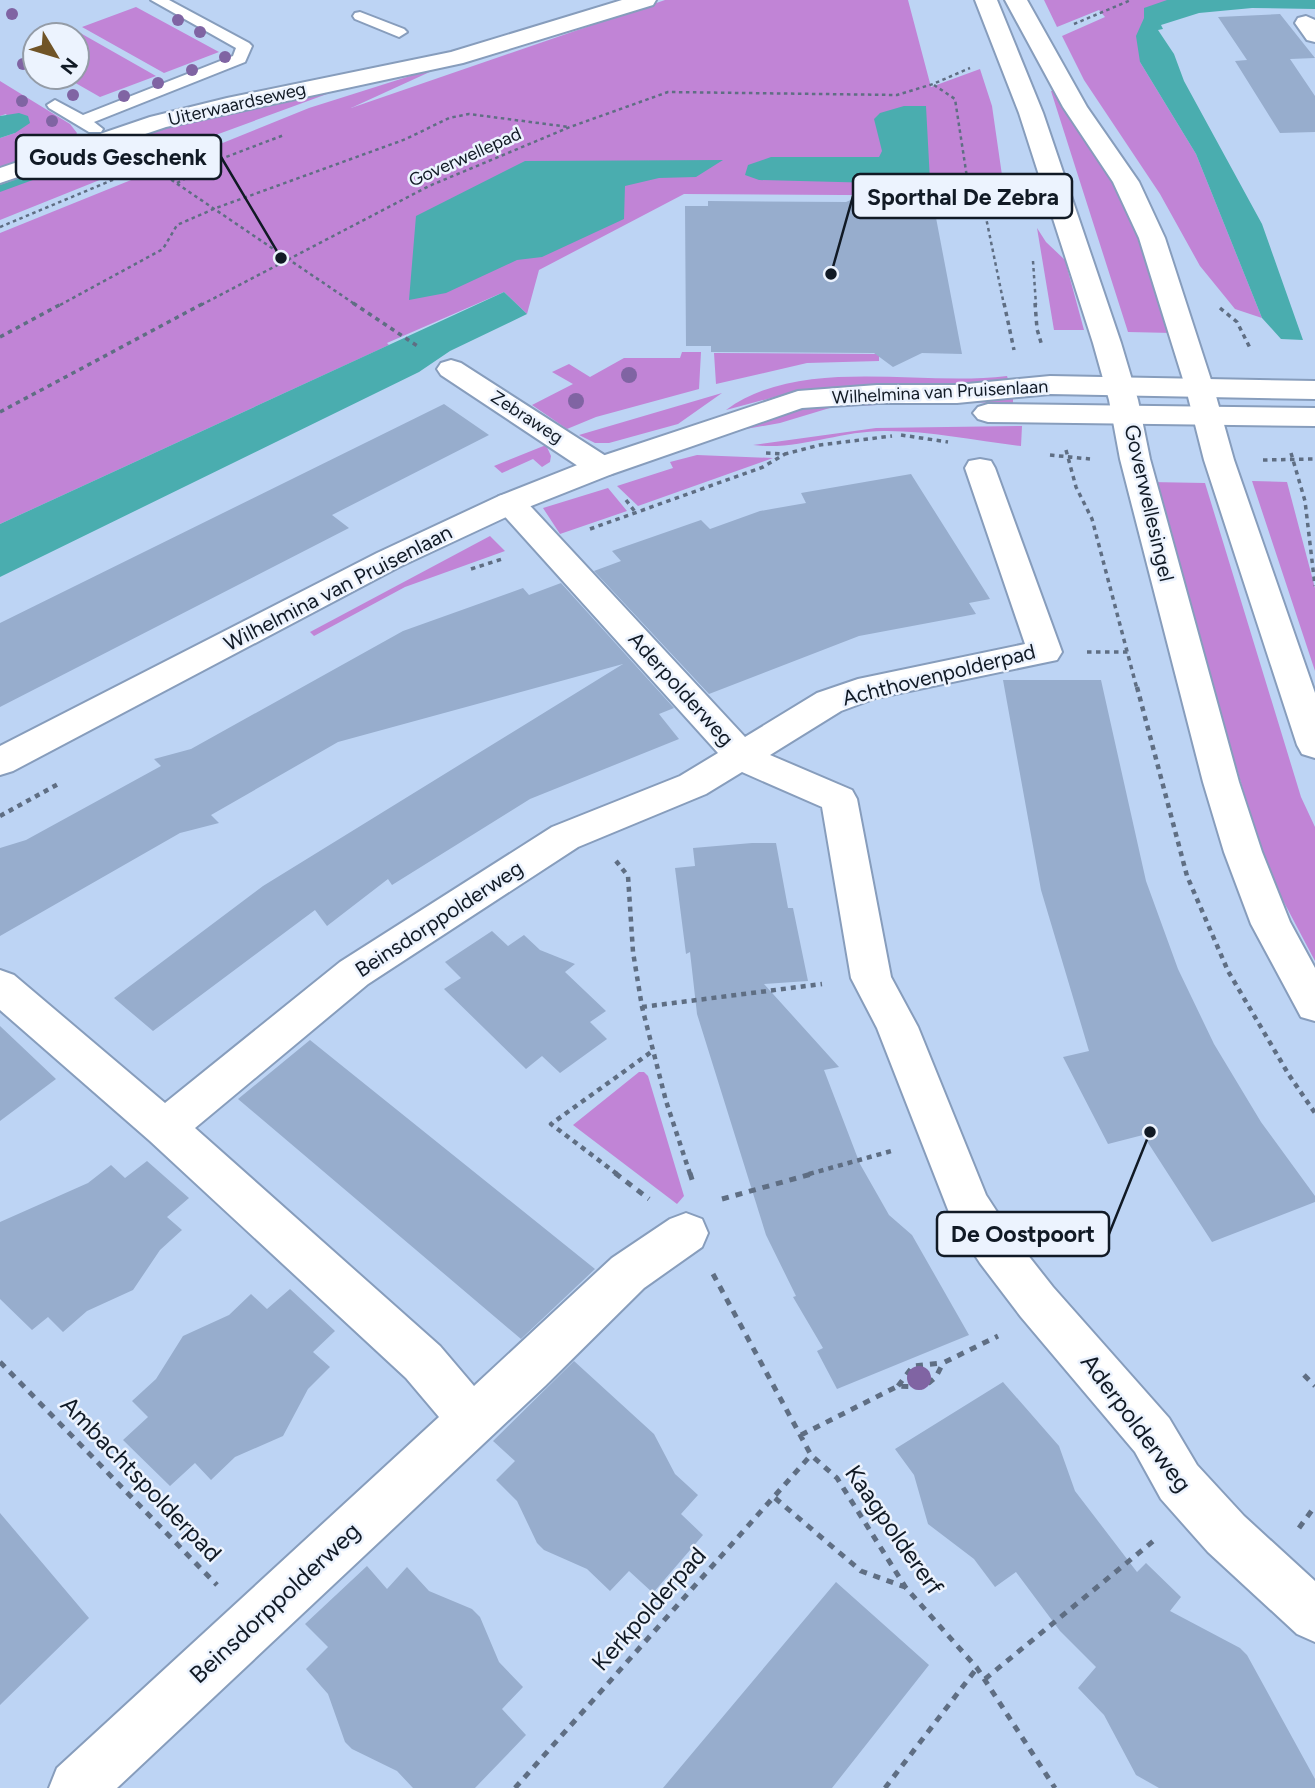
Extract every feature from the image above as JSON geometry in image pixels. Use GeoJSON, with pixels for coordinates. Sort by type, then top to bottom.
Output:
{"type":"FeatureCollection","features":[{"type":"Feature","properties":{"kind":"street","name":"Uiterwaardseweg"},"geometry":{"type":"LineString","coordinates":[[0,176],[108,137],[228,105],[439,62],[645,0]]}},
{"type":"Feature","properties":{"kind":"street","name":"Goverwellesingel"},"geometry":{"type":"LineString","coordinates":[[986,0],[1013,60],[1102,324],[1124,400],[1135,459],[1221,782],[1243,852],[1271,925],[1315,1005]]}},
{"type":"Feature","properties":{"kind":"street"},"geometry":{"type":"LineString","coordinates":[[1016,0],[1075,107],[1126,182],[1152,238],[1315,746]]}},
{"type":"Feature","properties":{"kind":"street","name":"Zebraweg"},"geometry":{"type":"LineString","coordinates":[[451,369],[601,467]]}},
{"type":"Feature","properties":{"kind":"street"},"geometry":{"type":"LineString","coordinates":[[1203,402],[1315,390]]}},
{"type":"Feature","properties":{"kind":"street","name":"Wilhelmina van Pruisenlaan"},"geometry":{"type":"LineString","coordinates":[[0,762],[388,560],[510,503],[601,467],[687,439],[766,431],[870,413],[1124,400],[1203,402]]}},
{"type":"Feature","properties":{"kind":"street"},"geometry":{"type":"LineString","coordinates":[[1203,402],[1315,417]]}},
{"type":"Feature","properties":{"kind":"street","name":"Achthovenpolderpad"},"geometry":{"type":"LineString","coordinates":[[742,757],[830,702],[870,687],[1045,652],[970,456]]}},
{"type":"Feature","properties":{"kind":"street","name":"Aderpolderweg"},"geometry":{"type":"LineString","coordinates":[[510,503],[742,757],[839,799],[871,978],[897,1027],[968,1206],[996,1249],[1046,1312],[1152,1435],[1179,1482],[1226,1534],[1315,1616]]}},
{"type":"Feature","properties":{"kind":"street","name":"Beinsdorppolderweg"},"geometry":{"type":"LineString","coordinates":[[164,1128],[354,973],[565,837],[693,785],[742,757]]}},
{"type":"Feature","properties":{"kind":"street"},"geometry":{"type":"LineString","coordinates":[[0,986],[164,1128],[424,1362],[472,1419]]}},
{"type":"Feature","properties":{"kind":"street","name":"Beinsdorppolderweg"},"geometry":{"type":"LineString","coordinates":[[77,1788],[472,1419],[528,1370],[628,1273],[693,1219]]}},
{"type":"Feature","properties":{"kind":"lane"},"geometry":{"type":"LineString","coordinates":[[80,121],[240,59],[241,41],[158,0]]}},
{"type":"Feature","properties":{"kind":"lane"},"geometry":{"type":"LineString","coordinates":[[360,16],[399,33]]}},
{"type":"Feature","properties":{"kind":"lane"},"geometry":{"type":"LineString","coordinates":[[55,105],[108,137]]}},
{"type":"Feature","properties":{"kind":"path"},"geometry":{"type":"LineString","coordinates":[[1067,27],[1131,0]]}},
{"type":"Feature","properties":{"kind":"path","name":"Goverwellepad"},"geometry":{"type":"LineString","coordinates":[[0,412],[429,186],[570,127],[668,92],[897,95],[933,85],[979,64]]}},
{"type":"Feature","properties":{"kind":"path"},"geometry":{"type":"LineString","coordinates":[[933,85],[955,99],[968,184],[983,202],[1015,351]]}},
{"type":"Feature","properties":{"kind":"path"},"geometry":{"type":"LineString","coordinates":[[0,337],[163,250],[177,225],[216,208],[406,139],[449,118],[469,114],[570,127]]}},
{"type":"Feature","properties":{"kind":"path"},"geometry":{"type":"LineString","coordinates":[[155,169],[396,331]]}},
{"type":"Feature","properties":{"kind":"path","name":"Wilhelmina van Pruisenlaan"},"geometry":{"type":"LineString","coordinates":[[464,572],[763,467],[785,454],[820,445],[900,435],[970,456]]}},
{"type":"Feature","properties":{"kind":"path"},"geometry":{"type":"LineString","coordinates":[[1041,454],[1068,457]]}},
{"type":"Feature","properties":{"kind":"path"},"geometry":{"type":"LineString","coordinates":[[1315,459],[1293,460],[1305,501],[1315,586]]}},
{"type":"Feature","properties":{"kind":"path"},"geometry":{"type":"LineString","coordinates":[[0,816],[71,777]]}},
{"type":"Feature","properties":{"kind":"path","name":"Kaagpoldererf"},"geometry":{"type":"LineString","coordinates":[[594,825],[628,876],[634,952],[642,1007],[693,1219],[722,1287],[811,1455],[837,1478],[906,1588],[977,1668],[1055,1788]]}},
{"type":"Feature","properties":{"kind":"path"},"geometry":{"type":"LineString","coordinates":[[642,1007],[871,978]]}},
{"type":"Feature","properties":{"kind":"path"},"geometry":{"type":"LineString","coordinates":[[654,1050],[551,1124],[645,1196],[693,1219],[810,1174],[940,1137]]}},
{"type":"Feature","properties":{"kind":"path"},"geometry":{"type":"LineString","coordinates":[[801,1435],[898,1386],[913,1366],[943,1363],[1046,1312]]}},
{"type":"Feature","properties":{"kind":"path","name":"Ambachtspolderpad"},"geometry":{"type":"LineString","coordinates":[[0,1362],[254,1623]]}},
{"type":"Feature","properties":{"kind":"path"},"geometry":{"type":"LineString","coordinates":[[898,1386],[924,1387],[936,1377],[943,1363]]}},
{"type":"Feature","properties":{"kind":"path"},"geometry":{"type":"LineString","coordinates":[[1304,1375],[1315,1386]]}},
{"type":"Feature","properties":{"kind":"path","name":"Kerkpolderpad"},"geometry":{"type":"LineString","coordinates":[[515,1788],[811,1455]]}},
{"type":"Feature","properties":{"kind":"path"},"geometry":{"type":"LineString","coordinates":[[775,1497],[861,1571],[906,1588]]}},
{"type":"Feature","properties":{"kind":"path","name":"Aderpolderweg"},"geometry":{"type":"LineString","coordinates":[[985,1679],[1199,1504]]}},
{"type":"Feature","properties":{"kind":"path"},"geometry":{"type":"LineString","coordinates":[[885,1788],[977,1668]]}},
{"type":"Feature","properties":{"kind":"shaded area"},"geometry":{"type":"Polygon","coordinates":[[[665,0],[908,0],[931,87],[980,69],[992,106],[1005,196],[684,194],[539,270],[527,314],[504,292],[387,343],[389,345],[0,524],[0,233],[309,108],[445,65],[351,108],[665,0]]]}},
{"type":"Feature","properties":{"kind":"shaded area"},"geometry":{"type":"Polygon","coordinates":[[[1044,0],[1256,0],[1143,20],[1140,62],[1196,154],[1262,318],[1235,309],[1200,266],[1160,194],[1084,80],[1062,36],[1105,17],[1099,10],[1057,27],[1044,0]]]}},
{"type":"Feature","properties":{"kind":"shaded area"},"geometry":{"type":"Polygon","coordinates":[[[1167,0],[1315,0],[1315,9],[1252,8],[1199,13],[1161,25],[1163,29],[1158,30],[1174,54],[1184,81],[1262,224],[1303,340],[1281,339],[1262,318],[1196,154],[1140,62],[1136,36],[1144,18],[1144,8],[1167,0]]]}},
{"type":"Feature","properties":{"kind":"shaded area"},"geometry":{"type":"Polygon","coordinates":[[[136,7],[219,52],[164,73],[91,32],[91,24],[136,7]]]}},
{"type":"Feature","properties":{"kind":"shaded area"},"geometry":{"type":"Polygon","coordinates":[[[91,39],[156,76],[100,97],[90,91],[91,39]]]}},
{"type":"Feature","properties":{"kind":"shaded area"},"geometry":{"type":"Polygon","coordinates":[[[0,81],[70,124],[77,133],[72,140],[54,152],[0,171],[0,138],[15,133],[6,114],[0,116],[0,81]]]}},
{"type":"Feature","properties":{"kind":"shaded area"},"geometry":{"type":"Polygon","coordinates":[[[357,83],[153,158],[121,137],[357,83]]]}},
{"type":"Feature","properties":{"kind":"shaded area"},"geometry":{"type":"Polygon","coordinates":[[[1051,91],[1057,91],[1134,215],[1173,333],[1128,332],[1051,91]]]}},
{"type":"Feature","properties":{"kind":"shaded area"},"geometry":{"type":"Polygon","coordinates":[[[904,106],[926,106],[930,181],[915,184],[759,180],[745,175],[748,165],[771,157],[879,157],[882,151],[874,119],[880,113],[904,106]]]}},
{"type":"Feature","properties":{"kind":"shaded area"},"geometry":{"type":"Polygon","coordinates":[[[19,113],[28,116],[30,123],[15,133],[0,138],[0,116],[19,113]]]}},
{"type":"Feature","properties":{"kind":"shaded area"},"geometry":{"type":"Polygon","coordinates":[[[105,144],[137,165],[0,220],[0,182],[105,144]]]}},
{"type":"Feature","properties":{"kind":"shaded area"},"geometry":{"type":"Polygon","coordinates":[[[723,160],[696,177],[659,178],[625,186],[624,219],[542,257],[517,260],[446,293],[409,300],[416,216],[525,161],[723,160]]]}},
{"type":"Feature","properties":{"kind":"shaded area"},"geometry":{"type":"Polygon","coordinates":[[[1037,228],[1046,242],[1065,260],[1084,330],[1054,330],[1037,228]]]}},
{"type":"Feature","properties":{"kind":"shaded area"},"geometry":{"type":"Polygon","coordinates":[[[504,292],[527,314],[450,351],[419,372],[0,577],[0,524],[504,292]]]}},
{"type":"Feature","properties":{"kind":"shaded area"},"geometry":{"type":"Polygon","coordinates":[[[682,352],[701,352],[699,389],[596,417],[567,429],[532,405],[573,384],[552,372],[569,364],[590,377],[624,358],[680,358],[682,352]]]}},
{"type":"Feature","properties":{"kind":"shaded area"},"geometry":{"type":"Polygon","coordinates":[[[714,353],[879,354],[879,361],[807,363],[716,384],[714,353]]]}},
{"type":"Feature","properties":{"kind":"shaded area"},"geometry":{"type":"Polygon","coordinates":[[[1007,376],[1010,385],[834,388],[786,394],[726,410],[756,393],[789,383],[825,378],[1007,376]]]}},
{"type":"Feature","properties":{"kind":"shaded area"},"geometry":{"type":"Polygon","coordinates":[[[722,393],[678,424],[609,443],[595,443],[579,435],[722,393]]]}},
{"type":"Feature","properties":{"kind":"shaded area"},"geometry":{"type":"Polygon","coordinates":[[[1013,399],[1013,403],[943,402],[833,407],[780,423],[701,437],[767,415],[837,400],[1013,399]]]}},
{"type":"Feature","properties":{"kind":"shaded area"},"geometry":{"type":"Polygon","coordinates":[[[1022,426],[1021,446],[904,431],[853,434],[786,445],[753,445],[876,428],[1022,426]]]}},
{"type":"Feature","properties":{"kind":"shaded area"},"geometry":{"type":"Polygon","coordinates":[[[546,445],[551,456],[550,462],[542,467],[533,459],[502,473],[494,466],[546,445]]]}},
{"type":"Feature","properties":{"kind":"shaded area"},"geometry":{"type":"Polygon","coordinates":[[[697,455],[773,458],[638,506],[617,486],[673,468],[670,462],[697,455]]]}},
{"type":"Feature","properties":{"kind":"shaded area"},"geometry":{"type":"Polygon","coordinates":[[[1252,481],[1287,482],[1315,588],[1315,671],[1252,481]]]}},
{"type":"Feature","properties":{"kind":"shaded area"},"geometry":{"type":"Polygon","coordinates":[[[1150,482],[1205,483],[1301,797],[1315,827],[1315,961],[1268,872],[1150,482]]]}},
{"type":"Feature","properties":{"kind":"shaded area"},"geometry":{"type":"Polygon","coordinates":[[[608,488],[627,511],[560,534],[543,508],[608,488]]]}},
{"type":"Feature","properties":{"kind":"shaded area"},"geometry":{"type":"Polygon","coordinates":[[[490,536],[505,551],[405,587],[314,636],[310,632],[490,536]]]}},
{"type":"Feature","properties":{"kind":"shaded area"},"geometry":{"type":"Polygon","coordinates":[[[639,1072],[648,1076],[684,1196],[677,1204],[573,1125],[639,1072]]]}},
{"type":"Feature","properties":{"kind":"building"},"geometry":{"type":"Polygon","coordinates":[[[1280,14],[1315,58],[1290,59],[1315,96],[1315,132],[1280,133],[1235,61],[1247,60],[1218,17],[1280,14]]]}},
{"type":"Feature","properties":{"kind":"building"},"geometry":{"type":"Polygon","coordinates":[[[872,191],[889,202],[933,202],[962,354],[922,353],[893,367],[874,353],[711,352],[711,346],[686,346],[685,206],[708,206],[708,201],[846,202],[872,191]]]}},
{"type":"Feature","properties":{"kind":"building"},"geometry":{"type":"Polygon","coordinates":[[[444,404],[489,435],[332,515],[349,528],[0,707],[0,623],[444,404]]]}},
{"type":"Feature","properties":{"kind":"building"},"geometry":{"type":"Polygon","coordinates":[[[911,474],[990,599],[969,603],[976,614],[859,636],[709,694],[594,571],[621,561],[612,551],[701,520],[710,529],[760,511],[806,503],[801,493],[911,474]]]}},
{"type":"Feature","properties":{"kind":"building"},"geometry":{"type":"Polygon","coordinates":[[[561,583],[674,708],[659,714],[679,739],[530,799],[392,885],[388,879],[327,926],[315,910],[153,1031],[114,998],[263,886],[623,664],[338,742],[211,815],[219,823],[180,833],[0,936],[0,848],[26,840],[161,766],[154,759],[191,749],[403,631],[523,588],[529,595],[561,583]]]}},
{"type":"Feature","properties":{"kind":"building"},"geometry":{"type":"Polygon","coordinates":[[[1003,680],[1101,680],[1146,881],[1178,969],[1214,1044],[1261,1122],[1315,1196],[1315,1202],[1212,1242],[1143,1135],[1108,1144],[1063,1057],[1089,1051],[1041,890],[1003,680]]]}},
{"type":"Feature","properties":{"kind":"building"},"geometry":{"type":"Polygon","coordinates":[[[776,843],[788,908],[793,908],[808,981],[764,984],[839,1067],[824,1070],[860,1164],[889,1215],[912,1235],[969,1335],[837,1389],[817,1351],[823,1348],[793,1297],[796,1296],[766,1235],[697,1014],[690,952],[686,954],[675,868],[695,866],[693,848],[776,843]]]}},
{"type":"Feature","properties":{"kind":"building"},"geometry":{"type":"Polygon","coordinates":[[[492,931],[508,946],[524,935],[540,950],[575,964],[565,972],[606,1011],[590,1022],[607,1039],[560,1073],[542,1056],[526,1069],[444,989],[461,978],[445,962],[492,931]]]}},
{"type":"Feature","properties":{"kind":"building"},"geometry":{"type":"Polygon","coordinates":[[[0,1026],[56,1079],[0,1121],[0,1026]]]}},
{"type":"Feature","properties":{"kind":"building"},"geometry":{"type":"Polygon","coordinates":[[[310,1040],[595,1269],[521,1339],[238,1099],[310,1040]]]}},
{"type":"Feature","properties":{"kind":"building"},"geometry":{"type":"Polygon","coordinates":[[[147,1161],[189,1198],[167,1217],[182,1230],[160,1250],[133,1290],[87,1311],[63,1332],[48,1317],[32,1330],[0,1299],[0,1222],[88,1183],[111,1165],[125,1178],[147,1161]]]}},
{"type":"Feature","properties":{"kind":"building"},"geometry":{"type":"Polygon","coordinates":[[[290,1289],[335,1331],[313,1352],[330,1367],[308,1389],[283,1436],[235,1457],[211,1480],[195,1463],[170,1486],[123,1440],[148,1417],[132,1401],[156,1379],[183,1336],[229,1315],[251,1294],[267,1309],[290,1289]]]}},
{"type":"Feature","properties":{"kind":"building"},"geometry":{"type":"Polygon","coordinates":[[[574,1361],[654,1434],[675,1474],[698,1495],[681,1514],[703,1535],[653,1593],[629,1571],[610,1591],[587,1569],[544,1550],[537,1543],[517,1501],[496,1480],[515,1461],[493,1441],[574,1361]]]}},
{"type":"Feature","properties":{"kind":"building"},"geometry":{"type":"Polygon","coordinates":[[[1003,1382],[1059,1446],[1075,1491],[1137,1572],[1146,1563],[1181,1597],[1170,1611],[1240,1648],[1247,1655],[1315,1779],[1315,1788],[1159,1788],[1136,1775],[1104,1715],[1078,1688],[1096,1667],[1060,1631],[1016,1572],[995,1587],[974,1559],[928,1524],[914,1475],[895,1449],[1003,1382]]]}},
{"type":"Feature","properties":{"kind":"building"},"geometry":{"type":"Polygon","coordinates":[[[0,1513],[89,1618],[0,1705],[0,1513]]]}},
{"type":"Feature","properties":{"kind":"building"},"geometry":{"type":"Polygon","coordinates":[[[367,1566],[387,1589],[407,1567],[429,1591],[472,1609],[480,1617],[499,1662],[523,1687],[502,1709],[526,1735],[475,1788],[413,1788],[397,1771],[352,1749],[345,1742],[328,1694],[306,1669],[328,1647],[305,1624],[367,1566]]]}},
{"type":"Feature","properties":{"kind":"building"},"geometry":{"type":"Polygon","coordinates":[[[836,1582],[929,1665],[832,1788],[663,1788],[836,1582]]]}},
{"type":"Feature","properties":{"kind":"waterway"},"geometry":{"type":"LineString","coordinates":[[0,189],[86,157]]}},
{"type":"Feature","properties":{"kind":"place","name":"Gouds Geschenk"},"geometry":{"type":"Point","coordinates":[281,258]}},
{"type":"Feature","properties":{"kind":"place","name":"Sporthal De Zebra"},"geometry":{"type":"Point","coordinates":[831,274]}},
{"type":"Feature","properties":{"kind":"place","name":"De Oostpoort"},"geometry":{"type":"Point","coordinates":[1150,1132]}}]}
